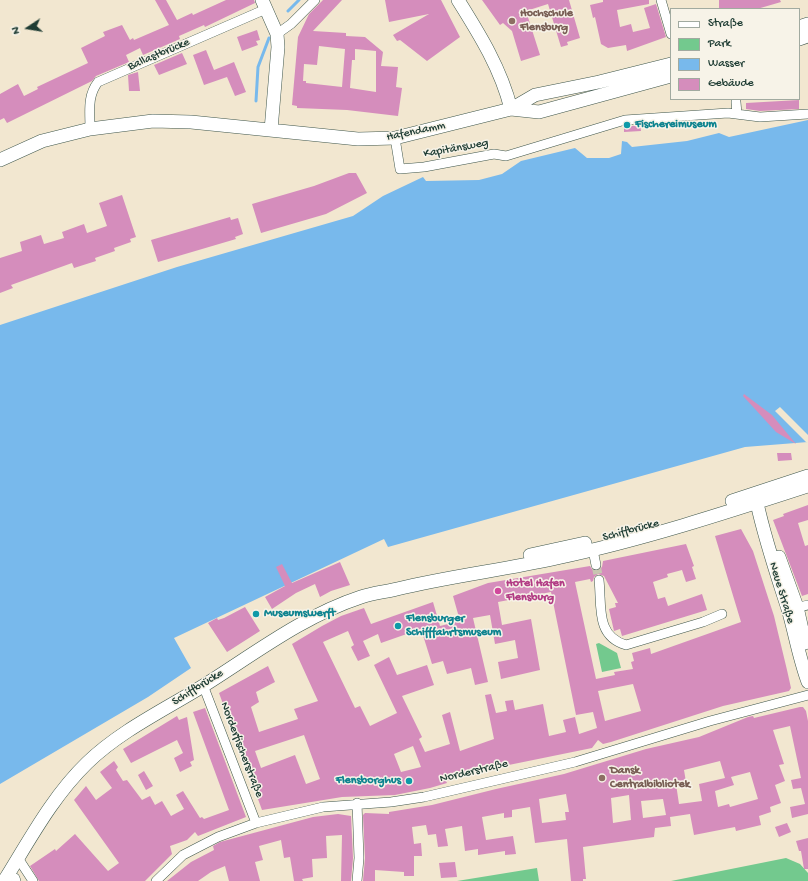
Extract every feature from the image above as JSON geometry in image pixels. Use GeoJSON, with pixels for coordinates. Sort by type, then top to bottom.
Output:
{"type":"FeatureCollection","features":[{"type":"Feature","properties":{"kind":"main road"},"geometry":{"type":"LineString","coordinates":[[460,1],[484,42],[505,86],[511,109]]}},
{"type":"Feature","properties":{"kind":"main road"},"geometry":{"type":"LineString","coordinates":[[0,160],[42,141],[90,129],[153,121],[191,122],[271,130],[277,69],[277,34],[264,4]]}},
{"type":"Feature","properties":{"kind":"main road","name":"Hafendamm"},"geometry":{"type":"LineString","coordinates":[[271,130],[358,139],[395,138],[511,109],[535,95],[599,82],[670,64]]}},
{"type":"Feature","properties":{"kind":"main road","name":"Hafendamm"},"geometry":{"type":"LineString","coordinates":[[511,109],[539,112],[670,76]]}},
{"type":"Feature","properties":{"kind":"main road","name":"Schiffbrücke"},"geometry":{"type":"LineString","coordinates":[[451,576],[470,575],[593,550],[662,532],[755,498],[808,476]]}},
{"type":"Feature","properties":{"kind":"main road","name":"Schiffbrücke"},"geometry":{"type":"LineString","coordinates":[[12,880],[18,858],[60,793],[88,762],[116,740],[296,626],[326,611],[362,597],[451,576],[468,569],[592,542],[755,498],[808,486]]}},
{"type":"Feature","properties":{"kind":"main road","name":"Neue Straße"},"geometry":{"type":"LineString","coordinates":[[755,498],[766,545],[798,607],[808,656]]}},
{"type":"Feature","properties":{"kind":"main road","name":"Neue Straße"},"geometry":{"type":"LineString","coordinates":[[798,607],[802,668],[808,682]]}},
{"type":"Feature","properties":{"kind":"street"},"geometry":{"type":"LineString","coordinates":[[277,34],[291,24],[315,0]]}},
{"type":"Feature","properties":{"kind":"street"},"geometry":{"type":"LineString","coordinates":[[660,0],[670,31]]}},
{"type":"Feature","properties":{"kind":"street","name":"Ballastbrücke"},"geometry":{"type":"LineString","coordinates":[[90,129],[90,99],[98,82],[264,4]]}},
{"type":"Feature","properties":{"kind":"street"},"geometry":{"type":"LineString","coordinates":[[736,102],[737,114]]}},
{"type":"Feature","properties":{"kind":"street","name":"Kapitänsweg"},"geometry":{"type":"LineString","coordinates":[[395,138],[400,169],[424,167],[494,154],[506,156],[624,118],[737,114],[760,117],[808,114]]}},
{"type":"Feature","properties":{"kind":"street"},"geometry":{"type":"LineString","coordinates":[[593,550],[596,565]]}},
{"type":"Feature","properties":{"kind":"street"},"geometry":{"type":"LineString","coordinates":[[599,580],[601,615],[604,628],[617,643],[626,645],[703,622],[722,614]]}},
{"type":"Feature","properties":{"kind":"street","name":"Norderfischerstraße"},"geometry":{"type":"LineString","coordinates":[[204,685],[256,823]]}},
{"type":"Feature","properties":{"kind":"street","name":"Norderstraße"},"geometry":{"type":"LineString","coordinates":[[156,881],[183,855],[212,840],[256,823],[323,807],[357,803],[391,802],[424,797],[575,762],[710,721],[808,695]]}},
{"type":"Feature","properties":{"kind":"street"},"geometry":{"type":"LineString","coordinates":[[357,803],[359,858],[357,881]]}},
{"type":"Feature","properties":{"kind":"street"},"geometry":{"type":"LineString","coordinates":[[18,858],[33,881]]}},
{"type":"Feature","properties":{"kind":"green space"},"geometry":{"type":"Polygon","coordinates":[[[599,643],[617,653],[621,668],[602,672],[596,644],[599,643]]]}},
{"type":"Feature","properties":{"kind":"green space"},"geometry":{"type":"Polygon","coordinates":[[[786,858],[800,864],[808,873],[808,881],[671,881],[786,858]]]}},
{"type":"Feature","properties":{"kind":"green space"},"geometry":{"type":"Polygon","coordinates":[[[537,868],[539,881],[457,881],[537,868]]]}},
{"type":"Feature","properties":{"kind":"water"},"geometry":{"type":"Polygon","coordinates":[[[808,120],[808,442],[745,447],[388,547],[384,539],[174,638],[191,668],[148,697],[0,784],[0,325],[177,267],[353,216],[383,196],[423,177],[426,181],[479,180],[502,174],[521,161],[575,148],[587,158],[609,158],[621,154],[622,141],[627,142],[632,147],[687,141],[719,133],[729,137],[808,120]]]}},
{"type":"Feature","properties":{"kind":"pier"},"geometry":{"type":"Polygon","coordinates":[[[780,407],[808,435],[808,442],[806,442],[775,411],[780,407]]]}},
{"type":"Feature","properties":{"kind":"building"},"geometry":{"type":"Polygon","coordinates":[[[155,0],[166,0],[177,20],[192,13],[193,15],[226,0],[254,0],[255,3],[205,27],[204,25],[179,36],[180,39],[143,55],[140,48],[126,55],[129,62],[96,76],[92,81],[7,123],[4,118],[0,120],[0,94],[18,84],[24,96],[38,89],[37,87],[88,63],[81,48],[105,36],[103,32],[122,25],[130,40],[133,38],[134,40],[169,25],[155,0]]]}},
{"type":"Feature","properties":{"kind":"building"},"geometry":{"type":"Polygon","coordinates":[[[323,0],[342,0],[313,31],[346,33],[346,36],[365,37],[383,52],[381,66],[398,67],[396,87],[402,88],[398,116],[347,110],[297,108],[297,106],[292,105],[298,37],[309,14],[323,0]],[[319,46],[317,65],[304,64],[303,81],[306,81],[306,83],[342,87],[345,49],[319,46]],[[355,49],[355,60],[352,60],[350,88],[376,92],[376,51],[355,49]]]}},
{"type":"Feature","properties":{"kind":"building"},"geometry":{"type":"Polygon","coordinates":[[[385,0],[441,0],[460,37],[427,61],[400,40],[397,41],[393,35],[429,14],[389,22],[385,0]]]}},
{"type":"Feature","properties":{"kind":"building"},"geometry":{"type":"Polygon","coordinates":[[[482,0],[569,0],[580,38],[567,42],[568,45],[561,47],[548,4],[526,11],[540,55],[521,61],[512,31],[503,23],[500,25],[482,0]]]}},
{"type":"Feature","properties":{"kind":"building"},"geometry":{"type":"Polygon","coordinates":[[[603,0],[649,0],[649,4],[617,10],[620,27],[631,24],[633,32],[650,28],[644,8],[656,4],[666,37],[627,51],[626,45],[608,48],[601,44],[595,17],[593,18],[590,5],[603,2],[603,0]]]}},
{"type":"Feature","properties":{"kind":"building"},"geometry":{"type":"Polygon","coordinates":[[[719,0],[780,0],[781,2],[760,8],[719,8],[719,0]]]}},
{"type":"Feature","properties":{"kind":"building"},"geometry":{"type":"Polygon","coordinates":[[[257,30],[260,40],[256,41],[258,45],[242,51],[237,37],[257,30]]]}},
{"type":"Feature","properties":{"kind":"building"},"geometry":{"type":"Polygon","coordinates":[[[206,50],[214,70],[234,62],[246,92],[235,96],[227,77],[204,85],[193,55],[206,50]]]}},
{"type":"Feature","properties":{"kind":"building"},"geometry":{"type":"Polygon","coordinates":[[[182,53],[187,64],[159,75],[154,65],[182,53]]]}},
{"type":"Feature","properties":{"kind":"building"},"geometry":{"type":"Polygon","coordinates":[[[138,72],[140,91],[129,91],[128,75],[138,72]]]}},
{"type":"Feature","properties":{"kind":"building"},"geometry":{"type":"Polygon","coordinates":[[[799,100],[799,109],[760,111],[746,109],[746,103],[799,100]]]}},
{"type":"Feature","properties":{"kind":"building"},"geometry":{"type":"Polygon","coordinates":[[[640,125],[641,131],[624,132],[624,127],[640,125]]]}},
{"type":"Feature","properties":{"kind":"building"},"geometry":{"type":"Polygon","coordinates":[[[349,173],[356,173],[367,193],[326,214],[261,233],[252,204],[314,186],[349,173]]]}},
{"type":"Feature","properties":{"kind":"building"},"geometry":{"type":"Polygon","coordinates":[[[122,195],[136,237],[130,239],[131,242],[114,248],[115,251],[95,258],[96,261],[74,268],[72,263],[11,285],[13,288],[0,293],[0,258],[22,251],[20,242],[41,235],[44,244],[64,238],[62,232],[84,224],[87,233],[107,226],[99,203],[122,195]]]}},
{"type":"Feature","properties":{"kind":"building"},"geometry":{"type":"Polygon","coordinates":[[[230,217],[231,220],[238,218],[243,234],[235,237],[236,239],[158,262],[151,240],[230,217]]]}},
{"type":"Feature","properties":{"kind":"building"},"geometry":{"type":"Polygon","coordinates":[[[744,394],[772,415],[796,444],[776,432],[743,396],[744,394]]]}},
{"type":"Feature","properties":{"kind":"building"},"geometry":{"type":"Polygon","coordinates":[[[777,453],[791,453],[792,460],[778,461],[777,453]]]}},
{"type":"Feature","properties":{"kind":"building"},"geometry":{"type":"Polygon","coordinates":[[[808,505],[808,520],[798,523],[805,546],[808,545],[808,594],[802,596],[773,520],[784,516],[783,514],[808,505]]]}},
{"type":"Feature","properties":{"kind":"building"},"geometry":{"type":"Polygon","coordinates":[[[741,529],[753,551],[774,616],[791,688],[789,691],[723,706],[611,742],[603,744],[598,740],[592,748],[494,768],[446,781],[447,783],[430,788],[395,795],[342,797],[262,810],[219,693],[268,666],[275,682],[256,692],[259,702],[251,707],[259,732],[298,719],[294,709],[318,701],[292,644],[341,616],[364,608],[371,624],[433,602],[440,626],[460,621],[453,596],[488,583],[590,566],[592,569],[597,571],[602,567],[603,561],[686,544],[694,566],[692,567],[696,579],[686,582],[682,570],[667,574],[668,577],[653,582],[658,599],[665,597],[668,606],[702,594],[707,610],[622,636],[620,629],[614,631],[609,609],[616,607],[615,603],[618,603],[604,576],[598,574],[591,582],[590,579],[575,582],[596,679],[615,675],[614,672],[633,669],[631,662],[634,661],[632,653],[650,648],[651,654],[741,622],[715,536],[741,529]],[[551,592],[498,602],[502,625],[531,619],[540,670],[501,679],[498,662],[518,658],[515,640],[495,644],[490,615],[473,618],[488,682],[475,685],[471,668],[447,674],[443,661],[432,664],[421,629],[381,643],[378,634],[363,641],[370,656],[358,661],[351,647],[354,645],[348,631],[323,642],[355,708],[360,706],[370,726],[397,713],[374,665],[389,657],[397,675],[427,665],[434,685],[402,696],[422,737],[419,739],[425,752],[450,744],[442,715],[450,712],[460,751],[494,739],[485,695],[491,694],[496,713],[507,711],[505,701],[513,700],[515,710],[543,704],[549,736],[566,732],[563,720],[575,717],[579,734],[597,728],[593,712],[576,715],[551,592]],[[633,684],[598,691],[605,721],[641,711],[633,684]],[[304,735],[255,751],[261,768],[295,755],[306,784],[320,779],[304,735]],[[413,746],[394,754],[401,772],[421,767],[413,746]]]}},
{"type":"Feature","properties":{"kind":"building"},"geometry":{"type":"Polygon","coordinates":[[[340,562],[350,585],[331,591],[320,597],[315,584],[296,593],[272,609],[265,597],[285,586],[276,567],[282,564],[292,583],[340,562]]]}},
{"type":"Feature","properties":{"kind":"building"},"geometry":{"type":"Polygon","coordinates":[[[245,607],[260,631],[227,652],[208,623],[217,618],[218,620],[224,618],[245,607]]]}},
{"type":"Feature","properties":{"kind":"building"},"geometry":{"type":"Polygon","coordinates":[[[800,707],[803,707],[806,711],[808,721],[808,814],[792,818],[790,807],[805,804],[801,788],[793,789],[791,780],[801,778],[790,726],[773,730],[784,764],[779,765],[785,781],[775,785],[781,803],[770,807],[771,812],[759,816],[761,825],[736,831],[735,827],[694,835],[690,814],[670,817],[671,826],[655,828],[654,837],[583,847],[586,879],[583,879],[583,881],[571,881],[567,839],[535,843],[530,807],[512,810],[512,817],[504,818],[504,813],[482,817],[486,840],[513,836],[516,854],[505,855],[505,851],[478,855],[478,849],[465,851],[462,826],[445,829],[448,846],[438,847],[436,834],[428,835],[426,825],[412,827],[414,844],[421,843],[422,856],[414,856],[414,876],[404,876],[404,872],[375,870],[375,881],[363,881],[365,858],[363,815],[365,813],[389,814],[389,812],[432,805],[564,774],[646,749],[699,737],[748,717],[753,716],[754,718],[800,707]],[[720,761],[684,770],[686,782],[676,784],[679,804],[702,801],[699,784],[725,778],[720,761]],[[750,772],[731,777],[734,785],[715,791],[718,807],[729,804],[730,807],[758,799],[750,772]],[[566,794],[539,799],[542,823],[566,820],[565,812],[569,812],[566,794]],[[629,795],[611,798],[613,823],[631,820],[629,795]],[[663,799],[641,801],[643,818],[666,815],[663,799]]]}},
{"type":"Feature","properties":{"kind":"building"},"geometry":{"type":"Polygon","coordinates":[[[205,708],[246,817],[198,836],[195,832],[187,840],[170,846],[172,854],[145,881],[39,881],[30,866],[55,849],[56,851],[75,834],[108,871],[119,863],[74,800],[86,786],[96,800],[112,788],[100,772],[114,761],[118,767],[116,770],[123,781],[127,780],[142,800],[150,796],[155,805],[162,801],[171,816],[184,809],[176,795],[183,791],[200,818],[202,817],[204,819],[229,810],[193,712],[205,708]]]}},
{"type":"Feature","properties":{"kind":"building"},"geometry":{"type":"Polygon","coordinates":[[[177,716],[179,720],[187,717],[194,760],[190,762],[192,766],[180,772],[174,758],[183,753],[177,740],[131,763],[123,749],[177,716]]]}},
{"type":"Feature","properties":{"kind":"building"},"geometry":{"type":"Polygon","coordinates":[[[144,771],[153,786],[146,790],[138,775],[144,771]]]}},
{"type":"Feature","properties":{"kind":"building"},"geometry":{"type":"Polygon","coordinates":[[[338,814],[351,816],[353,858],[351,881],[341,881],[342,835],[326,836],[327,858],[312,859],[313,877],[302,879],[303,881],[294,881],[290,857],[284,858],[281,840],[259,846],[263,860],[255,862],[260,881],[229,881],[225,866],[211,872],[198,881],[167,881],[191,862],[214,850],[213,846],[220,842],[313,817],[338,814]]]}},
{"type":"Feature","properties":{"kind":"building"},"geometry":{"type":"Polygon","coordinates":[[[787,823],[791,832],[779,837],[775,827],[787,823]]]}},
{"type":"Feature","properties":{"kind":"building"},"geometry":{"type":"Polygon","coordinates":[[[808,838],[808,869],[804,869],[801,851],[799,851],[796,841],[808,838]]]}},
{"type":"Feature","properties":{"kind":"building"},"geometry":{"type":"Polygon","coordinates":[[[455,862],[457,877],[441,878],[439,863],[455,862]]]}},
{"type":"Feature","properties":{"kind":"waterway"},"geometry":{"type":"LineString","coordinates":[[288,11],[299,0]]}},
{"type":"Feature","properties":{"kind":"waterway"},"geometry":{"type":"LineString","coordinates":[[256,101],[258,67],[269,38]]}},
{"type":"Feature","properties":{"kind":"tunnel"},"geometry":{"type":"LineString","coordinates":[[596,565],[599,580]]}},
{"type":"Feature","properties":{"kind":"place","name":"Hochschule Flensburg"},"geometry":{"type":"Point","coordinates":[512,21]}},
{"type":"Feature","properties":{"kind":"place","name":"Fischereimuseum"},"geometry":{"type":"Point","coordinates":[627,125]}},
{"type":"Feature","properties":{"kind":"place","name":"Hotel Hafen Flensburg"},"geometry":{"type":"Point","coordinates":[498,591]}},
{"type":"Feature","properties":{"kind":"place","name":"Museumswerft"},"geometry":{"type":"Point","coordinates":[256,614]}},
{"type":"Feature","properties":{"kind":"place","name":"Flensburger Schifffahrtsmuseum"},"geometry":{"type":"Point","coordinates":[398,626]}},
{"type":"Feature","properties":{"kind":"place","name":"Dansk Centralbibliotek"},"geometry":{"type":"Point","coordinates":[602,778]}},
{"type":"Feature","properties":{"kind":"place","name":"Flensborghus"},"geometry":{"type":"Point","coordinates":[409,781]}}]}
